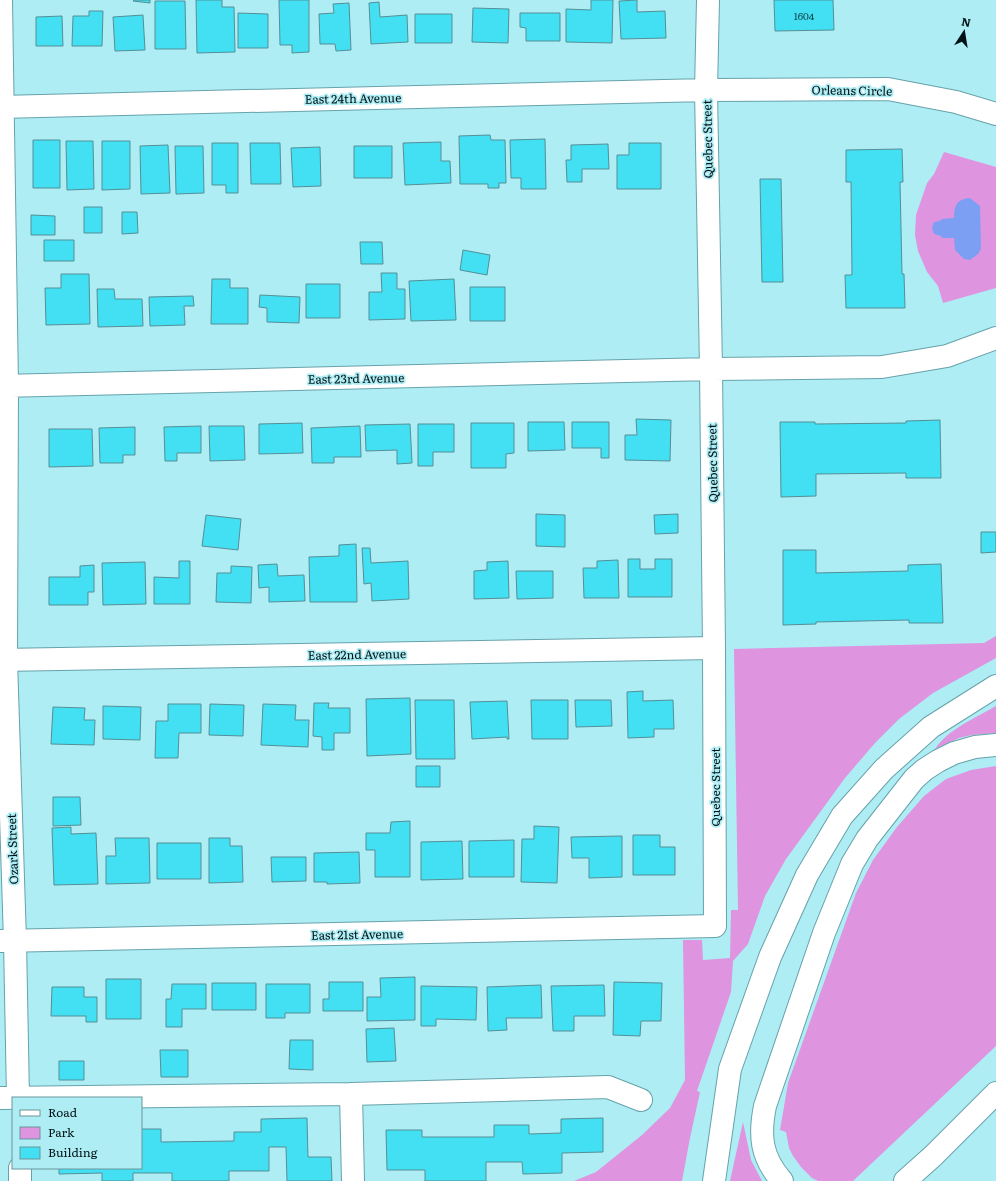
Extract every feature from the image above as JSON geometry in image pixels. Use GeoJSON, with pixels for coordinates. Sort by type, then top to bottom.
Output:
{"type":"FeatureCollection","features":[{"type":"Feature","properties":{"kind":"main road","name":"Ozark Street"},"geometry":{"type":"LineString","coordinates":[[1,0],[4,386],[3,660],[8,941],[18,1097]]}},
{"type":"Feature","properties":{"kind":"main road","name":"Quebec Street"},"geometry":{"type":"LineString","coordinates":[[708,0],[706,90],[711,369],[715,926]]}},
{"type":"Feature","properties":{"kind":"main road","name":"Orleans Circle"},"geometry":{"type":"LineString","coordinates":[[706,90],[888,89],[956,102],[996,114]]}},
{"type":"Feature","properties":{"kind":"main road","name":"East 24th Avenue"},"geometry":{"type":"LineString","coordinates":[[1,107],[706,90]]}},
{"type":"Feature","properties":{"kind":"main road"},"geometry":{"type":"LineString","coordinates":[[711,369],[882,368],[947,356],[996,338]]}},
{"type":"Feature","properties":{"kind":"main road","name":"East 23rd Avenue"},"geometry":{"type":"LineString","coordinates":[[4,386],[711,369]]}},
{"type":"Feature","properties":{"kind":"main road","name":"East 22nd Avenue"},"geometry":{"type":"LineString","coordinates":[[3,660],[714,648]]}},
{"type":"Feature","properties":{"kind":"main road"},"geometry":{"type":"LineString","coordinates":[[714,1181],[717,1150],[730,1069],[770,957],[807,875],[842,816],[884,768],[932,727],[996,686]]}},
{"type":"Feature","properties":{"kind":"main road"},"geometry":{"type":"LineString","coordinates":[[782,1181],[770,1164],[761,1135],[765,1106],[827,926],[852,864],[867,840],[914,779],[924,770],[954,753],[975,747],[996,745]]}},
{"type":"Feature","properties":{"kind":"main road","name":"East 21st Avenue"},"geometry":{"type":"LineString","coordinates":[[8,941],[715,926]]}},
{"type":"Feature","properties":{"kind":"main road"},"geometry":{"type":"LineString","coordinates":[[102,1097],[352,1094],[608,1087],[641,1100]]}},
{"type":"Feature","properties":{"kind":"main road"},"geometry":{"type":"LineString","coordinates":[[905,1181],[933,1156],[996,1093]]}},
{"type":"Feature","properties":{"kind":"main road"},"geometry":{"type":"LineString","coordinates":[[352,1094],[353,1181]]}},
{"type":"Feature","properties":{"kind":"main road"},"geometry":{"type":"LineString","coordinates":[[0,1098],[12,1098]]}},
{"type":"Feature","properties":{"kind":"main road"},"geometry":{"type":"LineString","coordinates":[[700,1181],[717,1150]]}},
{"type":"Feature","properties":{"kind":"main road"},"geometry":{"type":"LineString","coordinates":[[20,1169],[20,1181]]}},
{"type":"Feature","properties":{"kind":"green space"},"geometry":{"type":"Polygon","coordinates":[[[944,152],[996,167],[996,288],[943,303],[938,286],[927,272],[918,251],[915,235],[916,215],[927,183],[934,174],[944,152]]]}},
{"type":"Feature","properties":{"kind":"green space"},"geometry":{"type":"Polygon","coordinates":[[[996,636],[996,658],[933,693],[899,719],[875,743],[845,778],[786,859],[765,896],[748,944],[733,961],[731,992],[697,1091],[700,1092],[682,1181],[574,1181],[596,1172],[642,1135],[670,1108],[685,1080],[683,940],[702,940],[703,960],[730,958],[731,910],[738,910],[734,649],[984,643],[996,636]]]}},
{"type":"Feature","properties":{"kind":"green space"},"geometry":{"type":"Polygon","coordinates":[[[996,706],[996,733],[972,735],[959,738],[935,749],[940,742],[955,730],[996,706]]]}},
{"type":"Feature","properties":{"kind":"green space"},"geometry":{"type":"Polygon","coordinates":[[[996,766],[996,1046],[853,1181],[818,1181],[812,1178],[801,1167],[789,1148],[786,1132],[780,1130],[788,1083],[856,893],[873,860],[897,827],[924,796],[946,779],[971,770],[996,766]]]}},
{"type":"Feature","properties":{"kind":"green space"},"geometry":{"type":"Polygon","coordinates":[[[743,1122],[751,1160],[762,1181],[730,1181],[743,1122]]]}},
{"type":"Feature","properties":{"kind":"water"},"geometry":{"type":"Polygon","coordinates":[[[970,198],[980,206],[981,249],[978,254],[970,260],[964,259],[955,250],[954,238],[942,238],[941,236],[934,234],[932,228],[934,222],[942,219],[954,218],[955,207],[957,204],[962,200],[970,198]]]}},
{"type":"Feature","properties":{"kind":"building"},"geometry":{"type":"Polygon","coordinates":[[[150,0],[150,3],[133,1],[150,0]]]}},
{"type":"Feature","properties":{"kind":"building"},"geometry":{"type":"Polygon","coordinates":[[[196,0],[222,0],[222,7],[234,7],[235,52],[197,53],[196,0]]]}},
{"type":"Feature","properties":{"kind":"building"},"geometry":{"type":"Polygon","coordinates":[[[279,0],[309,0],[309,52],[292,53],[292,45],[280,45],[279,0]]]}},
{"type":"Feature","properties":{"kind":"building"},"geometry":{"type":"Polygon","coordinates":[[[591,0],[613,0],[612,43],[566,42],[566,9],[591,10],[591,0]]]}},
{"type":"Feature","properties":{"kind":"building"},"geometry":{"type":"Polygon","coordinates":[[[637,0],[637,12],[665,11],[666,38],[621,39],[619,1],[637,0]]]}},
{"type":"Feature","properties":{"kind":"building"},"geometry":{"type":"Polygon","coordinates":[[[774,0],[833,0],[834,30],[775,31],[774,0]]]}},
{"type":"Feature","properties":{"kind":"building"},"geometry":{"type":"Polygon","coordinates":[[[155,1],[185,1],[186,49],[155,49],[155,1]]]}},
{"type":"Feature","properties":{"kind":"building"},"geometry":{"type":"Polygon","coordinates":[[[379,2],[380,17],[407,15],[408,42],[371,44],[369,3],[379,2]]]}},
{"type":"Feature","properties":{"kind":"building"},"geometry":{"type":"Polygon","coordinates":[[[349,3],[351,50],[336,51],[335,44],[320,44],[319,14],[334,13],[333,4],[349,3]]]}},
{"type":"Feature","properties":{"kind":"building"},"geometry":{"type":"Polygon","coordinates":[[[473,8],[509,9],[508,43],[472,42],[473,8]]]}},
{"type":"Feature","properties":{"kind":"building"},"geometry":{"type":"Polygon","coordinates":[[[89,11],[103,11],[102,46],[72,46],[73,16],[89,16],[89,11]]]}},
{"type":"Feature","properties":{"kind":"building"},"geometry":{"type":"Polygon","coordinates":[[[238,13],[268,14],[268,48],[238,48],[238,13]]]}},
{"type":"Feature","properties":{"kind":"building"},"geometry":{"type":"Polygon","coordinates":[[[520,13],[560,13],[560,41],[526,41],[526,28],[520,27],[520,13]]]}},
{"type":"Feature","properties":{"kind":"building"},"geometry":{"type":"Polygon","coordinates":[[[415,14],[452,14],[452,43],[415,43],[415,14]]]}},
{"type":"Feature","properties":{"kind":"building"},"geometry":{"type":"Polygon","coordinates":[[[143,15],[145,50],[115,51],[113,17],[143,15]]]}},
{"type":"Feature","properties":{"kind":"building"},"geometry":{"type":"Polygon","coordinates":[[[62,16],[63,46],[36,46],[36,17],[62,16]]]}},
{"type":"Feature","properties":{"kind":"building"},"geometry":{"type":"Polygon","coordinates":[[[490,135],[491,140],[505,140],[506,183],[499,183],[499,188],[488,188],[488,184],[460,184],[459,136],[490,135]]]}},
{"type":"Feature","properties":{"kind":"building"},"geometry":{"type":"Polygon","coordinates":[[[545,139],[546,189],[521,189],[521,178],[511,178],[510,140],[545,139]]]}},
{"type":"Feature","properties":{"kind":"building"},"geometry":{"type":"Polygon","coordinates":[[[33,140],[60,140],[60,188],[33,188],[33,140]]]}},
{"type":"Feature","properties":{"kind":"building"},"geometry":{"type":"Polygon","coordinates":[[[66,141],[93,141],[94,189],[67,190],[66,141]]]}},
{"type":"Feature","properties":{"kind":"building"},"geometry":{"type":"Polygon","coordinates":[[[102,141],[130,141],[130,189],[102,190],[102,141]]]}},
{"type":"Feature","properties":{"kind":"building"},"geometry":{"type":"Polygon","coordinates":[[[441,142],[441,161],[450,161],[451,183],[405,185],[403,143],[441,142]]]}},
{"type":"Feature","properties":{"kind":"building"},"geometry":{"type":"Polygon","coordinates":[[[212,143],[238,143],[238,193],[226,193],[226,185],[212,185],[212,143]]]}},
{"type":"Feature","properties":{"kind":"building"},"geometry":{"type":"Polygon","coordinates":[[[250,143],[280,143],[281,184],[251,184],[250,143]]]}},
{"type":"Feature","properties":{"kind":"building"},"geometry":{"type":"Polygon","coordinates":[[[629,143],[661,143],[661,189],[617,189],[617,155],[629,155],[629,143]]]}},
{"type":"Feature","properties":{"kind":"building"},"geometry":{"type":"Polygon","coordinates":[[[608,144],[609,169],[582,169],[582,182],[567,182],[566,160],[571,160],[571,145],[608,144]]]}},
{"type":"Feature","properties":{"kind":"building"},"geometry":{"type":"Polygon","coordinates":[[[168,145],[170,193],[141,194],[140,146],[168,145]]]}},
{"type":"Feature","properties":{"kind":"building"},"geometry":{"type":"Polygon","coordinates":[[[175,146],[203,146],[204,193],[176,194],[175,146]]]}},
{"type":"Feature","properties":{"kind":"building"},"geometry":{"type":"Polygon","coordinates":[[[354,146],[392,146],[392,178],[354,178],[354,146]]]}},
{"type":"Feature","properties":{"kind":"building"},"geometry":{"type":"Polygon","coordinates":[[[320,147],[321,186],[293,187],[291,148],[320,147]]]}},
{"type":"Feature","properties":{"kind":"building"},"geometry":{"type":"Polygon","coordinates":[[[902,149],[903,182],[900,182],[902,274],[904,274],[905,308],[846,308],[845,275],[852,275],[851,182],[846,182],[846,150],[902,149]]]}},
{"type":"Feature","properties":{"kind":"building"},"geometry":{"type":"Polygon","coordinates":[[[760,179],[781,179],[783,282],[762,282],[760,179]]]}},
{"type":"Feature","properties":{"kind":"building"},"geometry":{"type":"Polygon","coordinates":[[[84,207],[102,207],[102,233],[84,233],[84,207]]]}},
{"type":"Feature","properties":{"kind":"building"},"geometry":{"type":"Polygon","coordinates":[[[122,212],[137,212],[138,233],[122,234],[122,212]]]}},
{"type":"Feature","properties":{"kind":"building"},"geometry":{"type":"Polygon","coordinates":[[[31,215],[55,216],[55,235],[31,235],[31,215]]]}},
{"type":"Feature","properties":{"kind":"building"},"geometry":{"type":"Polygon","coordinates":[[[44,240],[74,240],[74,261],[44,261],[44,240]]]}},
{"type":"Feature","properties":{"kind":"building"},"geometry":{"type":"Polygon","coordinates":[[[360,242],[382,242],[383,264],[361,264],[360,242]]]}},
{"type":"Feature","properties":{"kind":"building"},"geometry":{"type":"Polygon","coordinates":[[[463,250],[490,255],[487,275],[460,270],[463,250]]]}},
{"type":"Feature","properties":{"kind":"building"},"geometry":{"type":"Polygon","coordinates":[[[381,273],[397,273],[397,289],[405,289],[405,319],[369,320],[369,292],[382,292],[381,273]]]}},
{"type":"Feature","properties":{"kind":"building"},"geometry":{"type":"Polygon","coordinates":[[[61,274],[89,274],[90,324],[46,325],[45,288],[61,288],[61,274]]]}},
{"type":"Feature","properties":{"kind":"building"},"geometry":{"type":"Polygon","coordinates":[[[212,279],[230,279],[230,288],[248,288],[248,324],[211,324],[212,279]]]}},
{"type":"Feature","properties":{"kind":"building"},"geometry":{"type":"Polygon","coordinates":[[[454,279],[456,320],[411,321],[409,281],[454,279]]]}},
{"type":"Feature","properties":{"kind":"building"},"geometry":{"type":"Polygon","coordinates":[[[306,284],[340,284],[340,318],[306,318],[306,284]]]}},
{"type":"Feature","properties":{"kind":"building"},"geometry":{"type":"Polygon","coordinates":[[[470,287],[505,287],[505,321],[470,321],[470,287]]]}},
{"type":"Feature","properties":{"kind":"building"},"geometry":{"type":"Polygon","coordinates":[[[97,289],[114,289],[115,299],[142,299],[143,326],[98,327],[97,289]]]}},
{"type":"Feature","properties":{"kind":"building"},"geometry":{"type":"Polygon","coordinates":[[[260,295],[300,297],[299,323],[267,322],[267,308],[259,307],[260,295]]]}},
{"type":"Feature","properties":{"kind":"building"},"geometry":{"type":"Polygon","coordinates":[[[193,296],[194,306],[184,306],[185,325],[150,326],[149,297],[193,296]]]}},
{"type":"Feature","properties":{"kind":"building"},"geometry":{"type":"Polygon","coordinates":[[[636,419],[671,420],[670,461],[625,460],[625,435],[637,435],[636,419]]]}},
{"type":"Feature","properties":{"kind":"building"},"geometry":{"type":"Polygon","coordinates":[[[940,420],[941,478],[906,478],[906,473],[816,474],[816,496],[781,497],[780,422],[815,422],[815,424],[906,423],[906,421],[940,420]]]}},
{"type":"Feature","properties":{"kind":"building"},"geometry":{"type":"Polygon","coordinates":[[[528,422],[564,422],[565,450],[528,451],[528,422]]]}},
{"type":"Feature","properties":{"kind":"building"},"geometry":{"type":"Polygon","coordinates":[[[572,422],[609,422],[609,458],[601,458],[601,448],[572,448],[572,422]]]}},
{"type":"Feature","properties":{"kind":"building"},"geometry":{"type":"Polygon","coordinates":[[[302,423],[303,453],[259,454],[259,424],[302,423]]]}},
{"type":"Feature","properties":{"kind":"building"},"geometry":{"type":"Polygon","coordinates":[[[471,423],[514,423],[514,453],[506,454],[506,468],[471,468],[471,423]]]}},
{"type":"Feature","properties":{"kind":"building"},"geometry":{"type":"Polygon","coordinates":[[[410,424],[412,463],[397,464],[397,450],[366,451],[365,425],[410,424]]]}},
{"type":"Feature","properties":{"kind":"building"},"geometry":{"type":"Polygon","coordinates":[[[418,424],[454,424],[454,452],[433,452],[433,466],[418,466],[418,424]]]}},
{"type":"Feature","properties":{"kind":"building"},"geometry":{"type":"Polygon","coordinates":[[[201,426],[201,453],[177,453],[177,461],[165,461],[164,427],[201,426]]]}},
{"type":"Feature","properties":{"kind":"building"},"geometry":{"type":"Polygon","coordinates":[[[209,426],[244,426],[245,460],[210,461],[209,426]]]}},
{"type":"Feature","properties":{"kind":"building"},"geometry":{"type":"Polygon","coordinates":[[[360,426],[361,457],[334,457],[334,463],[312,463],[311,428],[360,426]]]}},
{"type":"Feature","properties":{"kind":"building"},"geometry":{"type":"Polygon","coordinates":[[[135,427],[135,455],[123,455],[123,463],[100,463],[99,428],[135,427]]]}},
{"type":"Feature","properties":{"kind":"building"},"geometry":{"type":"Polygon","coordinates":[[[49,429],[92,429],[93,466],[49,467],[49,429]]]}},
{"type":"Feature","properties":{"kind":"building"},"geometry":{"type":"Polygon","coordinates":[[[536,514],[565,515],[565,547],[536,546],[536,514]]]}},
{"type":"Feature","properties":{"kind":"building"},"geometry":{"type":"Polygon","coordinates":[[[678,514],[678,533],[655,534],[654,515],[678,514]]]}},
{"type":"Feature","properties":{"kind":"building"},"geometry":{"type":"Polygon","coordinates":[[[206,515],[241,519],[238,550],[202,546],[206,515]]]}},
{"type":"Feature","properties":{"kind":"building"},"geometry":{"type":"Polygon","coordinates":[[[981,532],[996,532],[996,552],[981,553],[981,532]]]}},
{"type":"Feature","properties":{"kind":"building"},"geometry":{"type":"Polygon","coordinates":[[[356,544],[357,602],[310,602],[309,557],[339,556],[339,545],[356,544]]]}},
{"type":"Feature","properties":{"kind":"building"},"geometry":{"type":"Polygon","coordinates":[[[362,548],[370,548],[371,563],[408,561],[409,599],[372,601],[371,583],[364,584],[362,548]]]}},
{"type":"Feature","properties":{"kind":"building"},"geometry":{"type":"Polygon","coordinates":[[[783,550],[816,550],[816,573],[908,571],[908,565],[941,564],[943,623],[909,623],[909,620],[816,622],[816,624],[783,625],[783,550]]]}},
{"type":"Feature","properties":{"kind":"building"},"geometry":{"type":"Polygon","coordinates":[[[628,559],[640,559],[640,569],[655,569],[655,559],[672,559],[672,597],[628,597],[628,559]]]}},
{"type":"Feature","properties":{"kind":"building"},"geometry":{"type":"Polygon","coordinates":[[[618,560],[619,598],[584,598],[583,568],[597,568],[597,561],[618,560]]]}},
{"type":"Feature","properties":{"kind":"building"},"geometry":{"type":"Polygon","coordinates":[[[179,561],[190,561],[190,604],[154,604],[154,577],[179,578],[179,561]]]}},
{"type":"Feature","properties":{"kind":"building"},"geometry":{"type":"Polygon","coordinates":[[[508,561],[509,598],[474,599],[474,571],[487,570],[487,562],[508,561]]]}},
{"type":"Feature","properties":{"kind":"building"},"geometry":{"type":"Polygon","coordinates":[[[145,562],[146,604],[103,605],[102,563],[145,562]]]}},
{"type":"Feature","properties":{"kind":"building"},"geometry":{"type":"Polygon","coordinates":[[[277,564],[278,576],[304,575],[305,601],[269,602],[269,587],[259,588],[258,565],[277,564]]]}},
{"type":"Feature","properties":{"kind":"building"},"geometry":{"type":"Polygon","coordinates":[[[94,565],[94,592],[88,592],[88,605],[49,605],[49,577],[80,577],[80,566],[94,565]]]}},
{"type":"Feature","properties":{"kind":"building"},"geometry":{"type":"Polygon","coordinates":[[[231,566],[252,567],[251,603],[216,602],[217,573],[231,573],[231,566]]]}},
{"type":"Feature","properties":{"kind":"building"},"geometry":{"type":"Polygon","coordinates":[[[516,571],[553,571],[553,598],[517,599],[516,571]]]}},
{"type":"Feature","properties":{"kind":"building"},"geometry":{"type":"Polygon","coordinates":[[[643,691],[643,701],[673,700],[674,729],[654,729],[654,737],[628,738],[627,692],[643,691]]]}},
{"type":"Feature","properties":{"kind":"building"},"geometry":{"type":"Polygon","coordinates":[[[410,698],[411,754],[367,756],[366,699],[410,698]]]}},
{"type":"Feature","properties":{"kind":"building"},"geometry":{"type":"Polygon","coordinates":[[[415,700],[454,700],[455,759],[416,759],[415,700]]]}},
{"type":"Feature","properties":{"kind":"building"},"geometry":{"type":"Polygon","coordinates":[[[531,700],[568,700],[568,739],[532,739],[531,700]]]}},
{"type":"Feature","properties":{"kind":"building"},"geometry":{"type":"Polygon","coordinates":[[[575,700],[611,700],[612,726],[576,727],[575,700]]]}},
{"type":"Feature","properties":{"kind":"building"},"geometry":{"type":"Polygon","coordinates":[[[507,701],[509,739],[507,739],[507,737],[472,739],[470,702],[507,701]]]}},
{"type":"Feature","properties":{"kind":"building"},"geometry":{"type":"Polygon","coordinates":[[[314,703],[329,703],[328,708],[350,708],[350,733],[334,733],[334,750],[322,750],[322,737],[313,736],[314,703]]]}},
{"type":"Feature","properties":{"kind":"building"},"geometry":{"type":"Polygon","coordinates":[[[168,704],[201,704],[201,733],[179,733],[178,758],[155,758],[156,721],[168,721],[168,704]]]}},
{"type":"Feature","properties":{"kind":"building"},"geometry":{"type":"Polygon","coordinates":[[[210,704],[244,705],[243,736],[209,735],[210,704]]]}},
{"type":"Feature","properties":{"kind":"building"},"geometry":{"type":"Polygon","coordinates":[[[263,704],[296,705],[295,720],[309,720],[308,747],[261,745],[263,704]]]}},
{"type":"Feature","properties":{"kind":"building"},"geometry":{"type":"Polygon","coordinates":[[[103,706],[141,707],[140,740],[103,739],[103,706]]]}},
{"type":"Feature","properties":{"kind":"building"},"geometry":{"type":"Polygon","coordinates":[[[53,707],[85,708],[84,720],[95,720],[94,745],[51,744],[53,707]]]}},
{"type":"Feature","properties":{"kind":"building"},"geometry":{"type":"Polygon","coordinates":[[[416,766],[440,766],[440,787],[416,787],[416,766]]]}},
{"type":"Feature","properties":{"kind":"building"},"geometry":{"type":"Polygon","coordinates":[[[53,797],[80,797],[81,825],[53,826],[53,797]]]}},
{"type":"Feature","properties":{"kind":"building"},"geometry":{"type":"Polygon","coordinates":[[[410,821],[410,877],[375,877],[375,850],[366,850],[366,833],[390,833],[391,822],[410,821]]]}},
{"type":"Feature","properties":{"kind":"building"},"geometry":{"type":"Polygon","coordinates":[[[534,826],[559,827],[557,883],[521,882],[522,839],[534,839],[534,826]]]}},
{"type":"Feature","properties":{"kind":"building"},"geometry":{"type":"Polygon","coordinates":[[[71,827],[71,834],[96,833],[98,884],[54,885],[52,828],[71,827]]]}},
{"type":"Feature","properties":{"kind":"building"},"geometry":{"type":"Polygon","coordinates":[[[633,835],[660,835],[660,847],[675,847],[675,875],[633,875],[633,835]]]}},
{"type":"Feature","properties":{"kind":"building"},"geometry":{"type":"Polygon","coordinates":[[[622,836],[622,877],[589,878],[589,858],[572,858],[571,837],[622,836]]]}},
{"type":"Feature","properties":{"kind":"building"},"geometry":{"type":"Polygon","coordinates":[[[115,838],[149,838],[150,883],[106,884],[106,856],[116,856],[115,838]]]}},
{"type":"Feature","properties":{"kind":"building"},"geometry":{"type":"Polygon","coordinates":[[[209,838],[230,838],[230,846],[242,846],[243,882],[209,883],[209,838]]]}},
{"type":"Feature","properties":{"kind":"building"},"geometry":{"type":"Polygon","coordinates":[[[514,840],[514,877],[469,877],[469,841],[514,840]]]}},
{"type":"Feature","properties":{"kind":"building"},"geometry":{"type":"Polygon","coordinates":[[[462,841],[463,879],[421,880],[421,842],[462,841]]]}},
{"type":"Feature","properties":{"kind":"building"},"geometry":{"type":"Polygon","coordinates":[[[157,843],[201,843],[201,879],[157,879],[157,843]]]}},
{"type":"Feature","properties":{"kind":"building"},"geometry":{"type":"Polygon","coordinates":[[[359,852],[360,883],[327,884],[327,882],[314,882],[314,853],[359,852]]]}},
{"type":"Feature","properties":{"kind":"building"},"geometry":{"type":"Polygon","coordinates":[[[271,857],[306,857],[306,881],[272,882],[271,857]]]}},
{"type":"Feature","properties":{"kind":"building"},"geometry":{"type":"Polygon","coordinates":[[[415,977],[415,1020],[367,1021],[367,997],[381,997],[380,978],[415,977]]]}},
{"type":"Feature","properties":{"kind":"building"},"geometry":{"type":"Polygon","coordinates":[[[106,979],[141,979],[141,1019],[106,1019],[106,979]]]}},
{"type":"Feature","properties":{"kind":"building"},"geometry":{"type":"Polygon","coordinates":[[[329,982],[363,982],[363,1011],[323,1011],[323,999],[329,999],[329,982]]]}},
{"type":"Feature","properties":{"kind":"building"},"geometry":{"type":"Polygon","coordinates":[[[614,982],[662,983],[661,1021],[641,1021],[640,1036],[613,1035],[614,982]]]}},
{"type":"Feature","properties":{"kind":"building"},"geometry":{"type":"Polygon","coordinates":[[[212,983],[256,983],[256,1010],[212,1010],[212,983]]]}},
{"type":"Feature","properties":{"kind":"building"},"geometry":{"type":"Polygon","coordinates":[[[172,984],[206,984],[206,1009],[182,1009],[182,1027],[166,1027],[166,999],[171,999],[172,984]]]}},
{"type":"Feature","properties":{"kind":"building"},"geometry":{"type":"Polygon","coordinates":[[[266,984],[310,984],[310,1013],[285,1013],[285,1018],[266,1018],[266,984]]]}},
{"type":"Feature","properties":{"kind":"building"},"geometry":{"type":"Polygon","coordinates":[[[541,985],[542,1018],[506,1018],[507,1030],[488,1031],[487,987],[541,985]]]}},
{"type":"Feature","properties":{"kind":"building"},"geometry":{"type":"Polygon","coordinates":[[[604,985],[605,1016],[574,1016],[574,1031],[553,1031],[551,986],[604,985]]]}},
{"type":"Feature","properties":{"kind":"building"},"geometry":{"type":"Polygon","coordinates":[[[421,986],[477,987],[476,1020],[436,1019],[436,1026],[421,1026],[421,986]]]}},
{"type":"Feature","properties":{"kind":"building"},"geometry":{"type":"Polygon","coordinates":[[[52,987],[84,987],[84,997],[97,997],[97,1022],[86,1022],[86,1016],[51,1016],[52,987]]]}},
{"type":"Feature","properties":{"kind":"building"},"geometry":{"type":"Polygon","coordinates":[[[394,1028],[396,1061],[367,1062],[366,1029],[394,1028]]]}},
{"type":"Feature","properties":{"kind":"building"},"geometry":{"type":"Polygon","coordinates":[[[290,1040],[313,1040],[313,1070],[289,1069],[290,1040]]]}},
{"type":"Feature","properties":{"kind":"building"},"geometry":{"type":"Polygon","coordinates":[[[160,1050],[188,1050],[188,1077],[161,1077],[160,1050]]]}},
{"type":"Feature","properties":{"kind":"building"},"geometry":{"type":"Polygon","coordinates":[[[59,1061],[84,1061],[84,1080],[59,1080],[59,1061]]]}},
{"type":"Feature","properties":{"kind":"building"},"geometry":{"type":"Polygon","coordinates":[[[307,1118],[308,1157],[331,1157],[332,1181],[287,1181],[286,1147],[269,1147],[269,1171],[229,1171],[229,1181],[172,1181],[172,1173],[133,1173],[133,1181],[102,1181],[102,1173],[59,1174],[59,1169],[142,1169],[142,1129],[161,1129],[161,1142],[234,1141],[234,1132],[261,1132],[261,1119],[307,1118]]]}},
{"type":"Feature","properties":{"kind":"building"},"geometry":{"type":"Polygon","coordinates":[[[603,1118],[603,1152],[562,1153],[562,1173],[523,1174],[522,1162],[486,1162],[486,1181],[425,1181],[425,1170],[387,1170],[386,1130],[422,1130],[422,1137],[494,1137],[494,1125],[529,1125],[529,1134],[561,1133],[561,1119],[603,1118]]]}}]}
